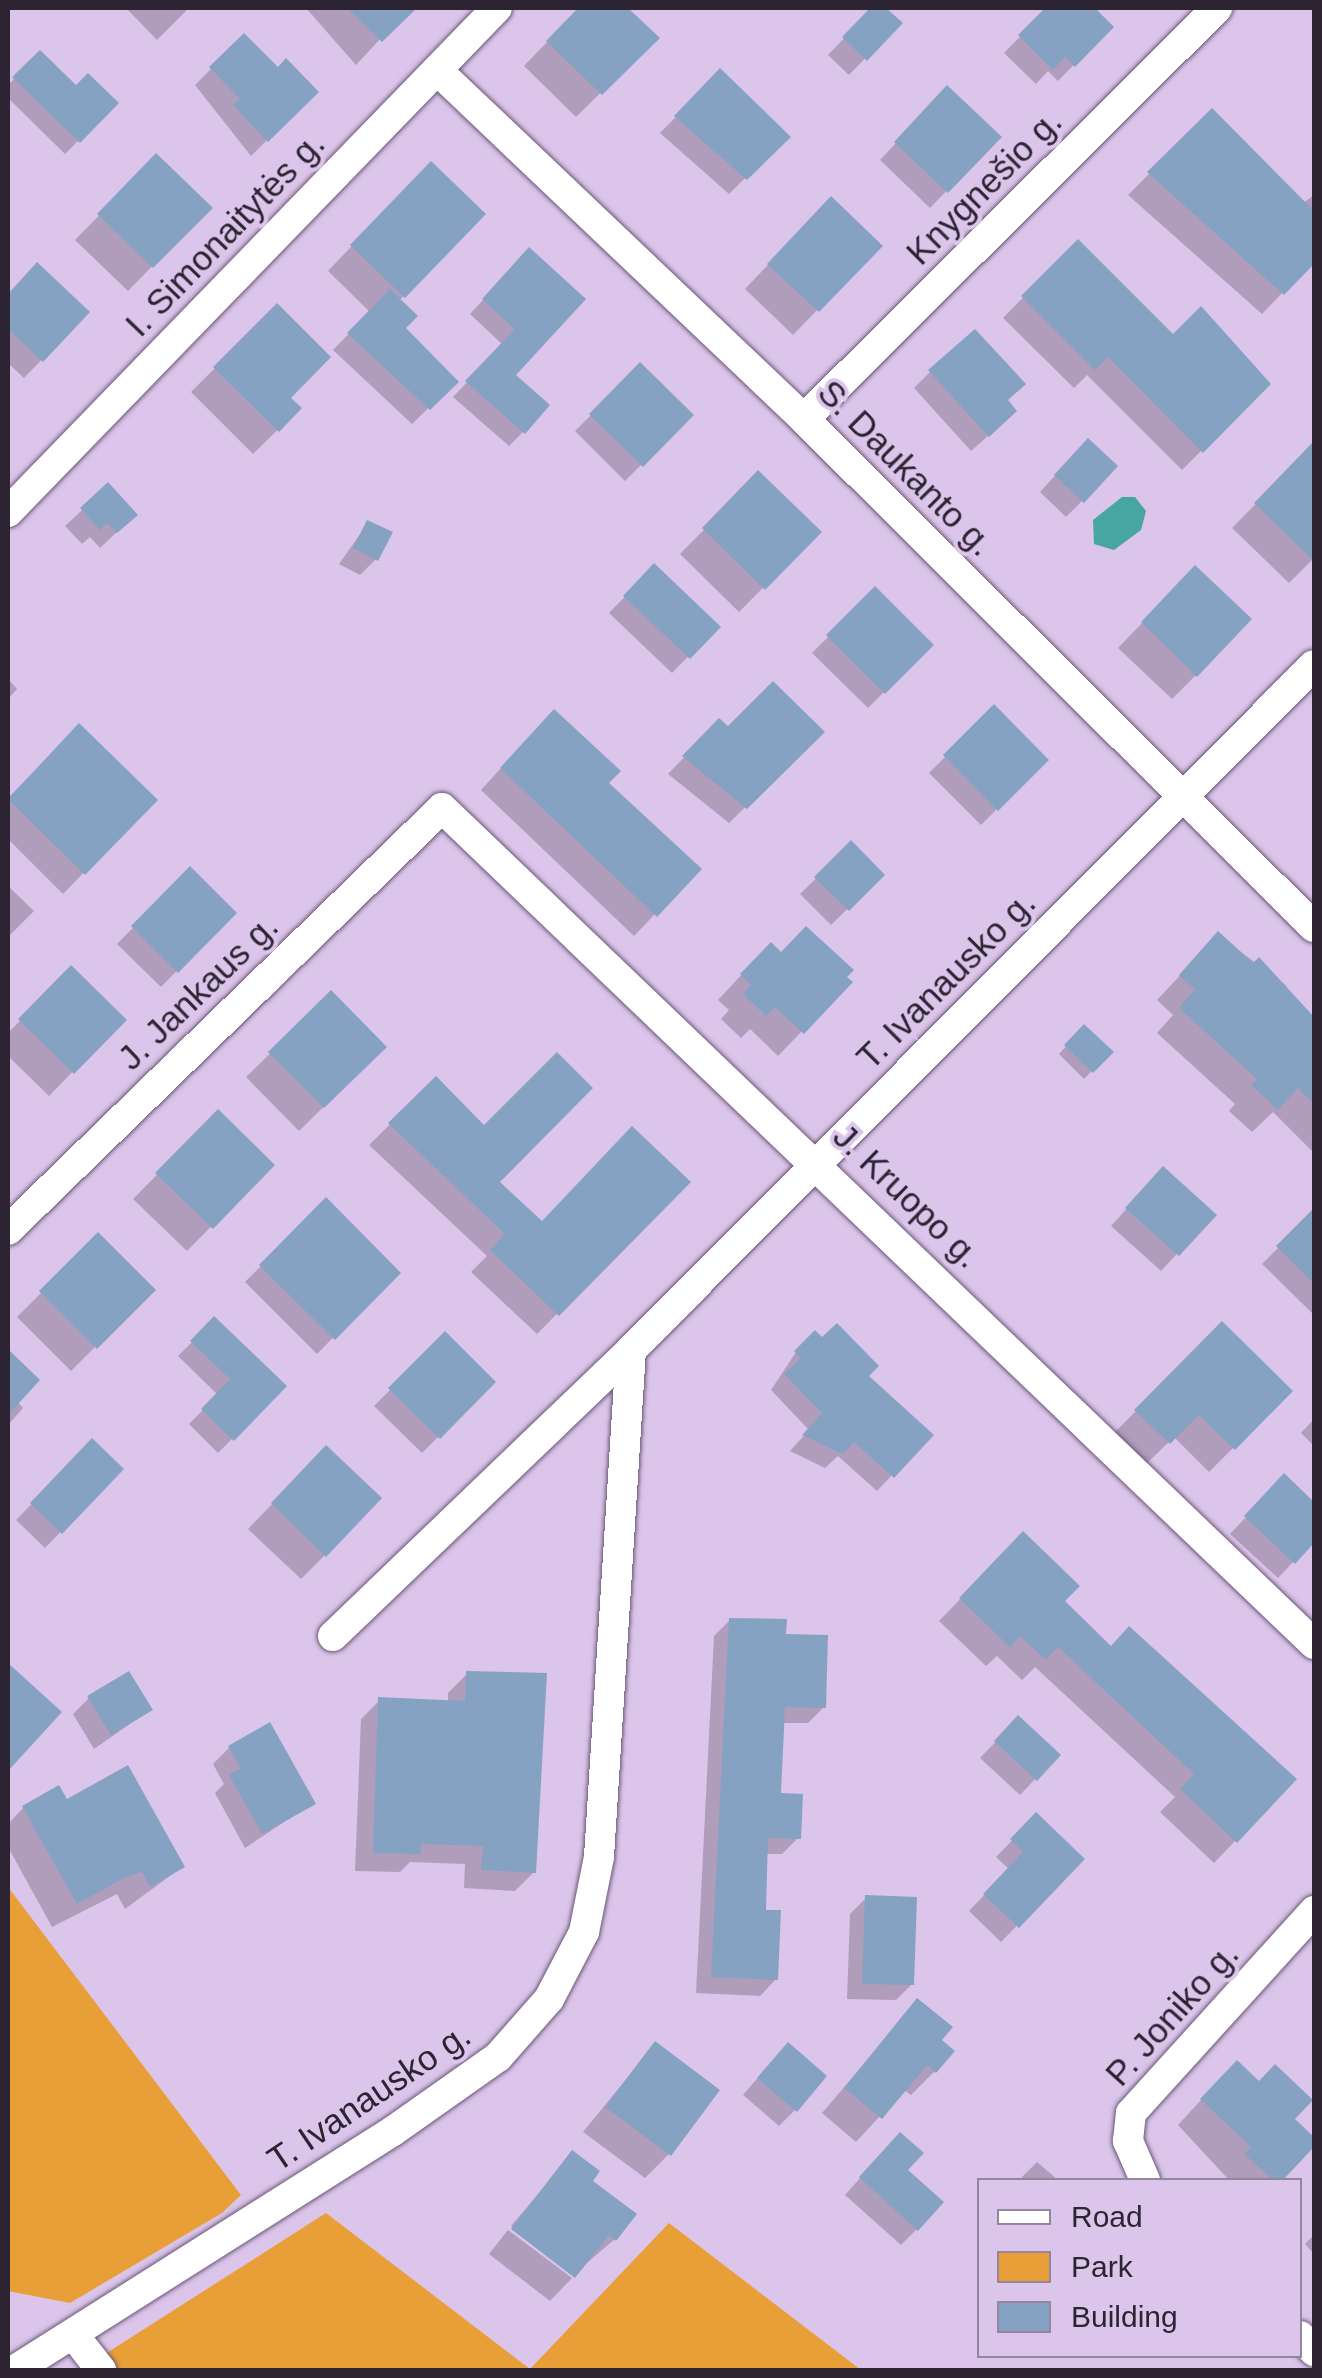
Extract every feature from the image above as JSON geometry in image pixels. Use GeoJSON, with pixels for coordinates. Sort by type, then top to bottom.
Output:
{"type":"FeatureCollection","features":[{"type":"Feature","properties":{"kind":"street","name":"I. Simonaitytės g."},"geometry":{"type":"LineString","coordinates":[[8,512],[497,8]]}},
{"type":"Feature","properties":{"kind":"street","name":"Knygnešio g."},"geometry":{"type":"LineString","coordinates":[[804,419],[1217,8]]}},
{"type":"Feature","properties":{"kind":"street","name":"S. Daukanto g."},"geometry":{"type":"LineString","coordinates":[[437,70],[804,419],[1314,927]]}},
{"type":"Feature","properties":{"kind":"street","name":"T. Ivanausko g."},"geometry":{"type":"LineString","coordinates":[[333,1636],[630,1350],[1314,665]]}},
{"type":"Feature","properties":{"kind":"street","name":"J. Kruopo g."},"geometry":{"type":"LineString","coordinates":[[442,808],[816,1161],[1314,1644]]}},
{"type":"Feature","properties":{"kind":"street","name":"J. Jankaus g."},"geometry":{"type":"LineString","coordinates":[[8,1230],[442,808]]}},
{"type":"Feature","properties":{"kind":"street","name":"T. Ivanausko g."},"geometry":{"type":"LineString","coordinates":[[16,2370],[76,2338],[498,2056],[549,1999],[584,1932],[599,1857],[630,1350]]}},
{"type":"Feature","properties":{"kind":"street","name":"P. Joniko g."},"geometry":{"type":"LineString","coordinates":[[1144,2178],[1128,2140],[1131,2113],[1314,1911]]}},
{"type":"Feature","properties":{"kind":"street"},"geometry":{"type":"LineString","coordinates":[[76,2338],[101,2370]]}},
{"type":"Feature","properties":{"kind":"green space"},"geometry":{"type":"Polygon","coordinates":[[[8,1887],[241,2195],[222,2213],[70,2303],[8,2291],[8,1887]]]}},
{"type":"Feature","properties":{"kind":"green space"},"geometry":{"type":"Polygon","coordinates":[[[326,2213],[530,2369],[669,2223],[861,2370],[80,2370],[326,2213]]]}},
{"type":"Feature","properties":{"kind":"shaded area"},"geometry":{"type":"Polygon","coordinates":[[[1122,497],[1135,497],[1146,511],[1141,530],[1114,550],[1094,544],[1093,520],[1122,497]]]}},
{"type":"Feature","properties":{"kind":"building"},"geometry":{"type":"Polygon","coordinates":[[[347,8],[417,8],[382,42],[347,8]]]}},
{"type":"Feature","properties":{"kind":"building"},"geometry":{"type":"Polygon","coordinates":[[[578,8],[628,8],[660,38],[602,95],[546,41],[578,8]]]}},
{"type":"Feature","properties":{"kind":"building"},"geometry":{"type":"Polygon","coordinates":[[[870,8],[886,8],[903,23],[867,61],[842,37],[870,8]]]}},
{"type":"Feature","properties":{"kind":"building"},"geometry":{"type":"Polygon","coordinates":[[[1045,8],[1095,8],[1114,27],[1075,67],[1065,57],[1053,70],[1018,35],[1045,8]]]}},
{"type":"Feature","properties":{"kind":"building"},"geometry":{"type":"Polygon","coordinates":[[[244,33],[278,67],[286,58],[319,92],[268,142],[233,105],[240,99],[209,67],[244,33]]]}},
{"type":"Feature","properties":{"kind":"building"},"geometry":{"type":"Polygon","coordinates":[[[40,50],[76,85],[88,73],[119,103],[80,143],[12,77],[40,50]]]}},
{"type":"Feature","properties":{"kind":"building"},"geometry":{"type":"Polygon","coordinates":[[[720,68],[791,137],[747,180],[674,116],[720,68]]]}},
{"type":"Feature","properties":{"kind":"building"},"geometry":{"type":"Polygon","coordinates":[[[947,85],[1002,137],[948,193],[894,142],[947,85]]]}},
{"type":"Feature","properties":{"kind":"building"},"geometry":{"type":"Polygon","coordinates":[[[1212,108],[1314,211],[1314,264],[1284,295],[1147,172],[1212,108]]]}},
{"type":"Feature","properties":{"kind":"building"},"geometry":{"type":"Polygon","coordinates":[[[156,153],[213,208],[153,268],[97,214],[156,153]]]}},
{"type":"Feature","properties":{"kind":"building"},"geometry":{"type":"Polygon","coordinates":[[[431,161],[486,214],[405,298],[350,245],[431,161]]]}},
{"type":"Feature","properties":{"kind":"building"},"geometry":{"type":"Polygon","coordinates":[[[831,196],[883,246],[819,312],[767,264],[831,196]]]}},
{"type":"Feature","properties":{"kind":"building"},"geometry":{"type":"Polygon","coordinates":[[[1078,239],[1173,334],[1201,306],[1271,384],[1203,453],[1108,357],[1095,370],[1021,296],[1078,239]]]}},
{"type":"Feature","properties":{"kind":"building"},"geometry":{"type":"Polygon","coordinates":[[[529,247],[586,299],[516,375],[550,405],[525,434],[465,381],[515,329],[482,299],[529,247]]]}},
{"type":"Feature","properties":{"kind":"building"},"geometry":{"type":"Polygon","coordinates":[[[37,262],[90,312],[43,362],[8,329],[8,294],[37,262]]]}},
{"type":"Feature","properties":{"kind":"building"},"geometry":{"type":"Polygon","coordinates":[[[390,289],[418,316],[406,328],[459,382],[430,410],[347,333],[390,289]]]}},
{"type":"Feature","properties":{"kind":"building"},"geometry":{"type":"Polygon","coordinates":[[[277,303],[331,357],[291,398],[302,408],[279,432],[213,367],[277,303]]]}},
{"type":"Feature","properties":{"kind":"building"},"geometry":{"type":"Polygon","coordinates":[[[975,329],[1026,384],[1008,400],[1017,411],[989,437],[928,370],[975,329]]]}},
{"type":"Feature","properties":{"kind":"building"},"geometry":{"type":"Polygon","coordinates":[[[640,362],[694,415],[643,467],[589,414],[640,362]]]}},
{"type":"Feature","properties":{"kind":"building"},"geometry":{"type":"Polygon","coordinates":[[[1088,438],[1118,466],[1084,503],[1054,475],[1088,438]]]}},
{"type":"Feature","properties":{"kind":"building"},"geometry":{"type":"Polygon","coordinates":[[[1314,441],[1314,561],[1254,503],[1314,441]]]}},
{"type":"Feature","properties":{"kind":"building"},"geometry":{"type":"Polygon","coordinates":[[[758,470],[822,532],[765,590],[702,528],[758,470]]]}},
{"type":"Feature","properties":{"kind":"building"},"geometry":{"type":"Polygon","coordinates":[[[108,482],[138,515],[117,533],[107,523],[100,530],[80,508],[108,482]]]}},
{"type":"Feature","properties":{"kind":"building"},"geometry":{"type":"Polygon","coordinates":[[[367,520],[393,532],[378,561],[353,548],[367,520]]]}},
{"type":"Feature","properties":{"kind":"building"},"geometry":{"type":"Polygon","coordinates":[[[654,563],[721,627],[690,659],[623,596],[654,563]]]}},
{"type":"Feature","properties":{"kind":"building"},"geometry":{"type":"Polygon","coordinates":[[[1195,565],[1252,619],[1197,677],[1141,622],[1195,565]]]}},
{"type":"Feature","properties":{"kind":"building"},"geometry":{"type":"Polygon","coordinates":[[[875,586],[934,645],[885,694],[826,635],[875,586]]]}},
{"type":"Feature","properties":{"kind":"building"},"geometry":{"type":"Polygon","coordinates":[[[773,681],[825,732],[747,809],[682,756],[719,718],[728,726],[773,681]]]}},
{"type":"Feature","properties":{"kind":"building"},"geometry":{"type":"Polygon","coordinates":[[[994,704],[1049,760],[998,811],[943,755],[994,704]]]}},
{"type":"Feature","properties":{"kind":"building"},"geometry":{"type":"Polygon","coordinates":[[[554,709],[621,771],[609,783],[702,869],[657,917],[500,768],[554,709]]]}},
{"type":"Feature","properties":{"kind":"building"},"geometry":{"type":"Polygon","coordinates":[[[79,723],[158,800],[85,875],[8,799],[79,723]]]}},
{"type":"Feature","properties":{"kind":"building"},"geometry":{"type":"Polygon","coordinates":[[[851,840],[885,875],[849,911],[814,877],[851,840]]]}},
{"type":"Feature","properties":{"kind":"building"},"geometry":{"type":"Polygon","coordinates":[[[190,866],[237,913],[178,973],[131,926],[190,866]]]}},
{"type":"Feature","properties":{"kind":"building"},"geometry":{"type":"Polygon","coordinates":[[[806,926],[854,970],[847,977],[853,982],[804,1034],[775,1007],[766,1016],[743,994],[751,985],[740,974],[771,942],[781,952],[806,926]]]}},
{"type":"Feature","properties":{"kind":"building"},"geometry":{"type":"Polygon","coordinates":[[[1218,931],[1253,963],[1259,957],[1314,1017],[1314,1104],[1298,1088],[1278,1110],[1251,1085],[1257,1079],[1179,1008],[1195,989],[1179,975],[1218,931]]]}},
{"type":"Feature","properties":{"kind":"building"},"geometry":{"type":"Polygon","coordinates":[[[71,965],[127,1020],[74,1074],[18,1019],[71,965]]]}},
{"type":"Feature","properties":{"kind":"building"},"geometry":{"type":"Polygon","coordinates":[[[331,990],[387,1047],[324,1108],[268,1052],[331,990]]]}},
{"type":"Feature","properties":{"kind":"building"},"geometry":{"type":"Polygon","coordinates":[[[1084,1024],[1114,1052],[1093,1073],[1064,1045],[1084,1024]]]}},
{"type":"Feature","properties":{"kind":"building"},"geometry":{"type":"Polygon","coordinates":[[[557,1052],[593,1088],[500,1182],[542,1221],[632,1126],[691,1182],[559,1316],[490,1250],[505,1234],[388,1123],[436,1076],[484,1125],[557,1052]]]}},
{"type":"Feature","properties":{"kind":"building"},"geometry":{"type":"Polygon","coordinates":[[[218,1109],[275,1165],[213,1229],[155,1173],[218,1109]]]}},
{"type":"Feature","properties":{"kind":"building"},"geometry":{"type":"Polygon","coordinates":[[[1163,1166],[1217,1215],[1179,1256],[1125,1208],[1163,1166]]]}},
{"type":"Feature","properties":{"kind":"building"},"geometry":{"type":"Polygon","coordinates":[[[326,1197],[401,1273],[335,1340],[259,1265],[326,1197]]]}},
{"type":"Feature","properties":{"kind":"building"},"geometry":{"type":"Polygon","coordinates":[[[1314,1208],[1314,1284],[1276,1246],[1314,1208]]]}},
{"type":"Feature","properties":{"kind":"building"},"geometry":{"type":"Polygon","coordinates":[[[98,1232],[156,1290],[97,1349],[39,1291],[98,1232]]]}},
{"type":"Feature","properties":{"kind":"building"},"geometry":{"type":"Polygon","coordinates":[[[214,1316],[287,1386],[234,1441],[201,1409],[230,1379],[190,1341],[214,1316]]]}},
{"type":"Feature","properties":{"kind":"building"},"geometry":{"type":"Polygon","coordinates":[[[1222,1321],[1293,1391],[1235,1450],[1199,1415],[1170,1444],[1134,1410],[1222,1321]]]}},
{"type":"Feature","properties":{"kind":"building"},"geometry":{"type":"Polygon","coordinates":[[[837,1323],[879,1366],[869,1376],[934,1435],[894,1478],[854,1442],[843,1454],[802,1435],[822,1413],[784,1374],[801,1358],[794,1351],[815,1330],[822,1337],[837,1323]]]}},
{"type":"Feature","properties":{"kind":"building"},"geometry":{"type":"Polygon","coordinates":[[[445,1331],[496,1382],[440,1439],[388,1388],[445,1331]]]}},
{"type":"Feature","properties":{"kind":"building"},"geometry":{"type":"Polygon","coordinates":[[[8,1349],[40,1380],[8,1415],[8,1349]]]}},
{"type":"Feature","properties":{"kind":"building"},"geometry":{"type":"Polygon","coordinates":[[[92,1438],[124,1469],[62,1534],[30,1503],[92,1438]]]}},
{"type":"Feature","properties":{"kind":"building"},"geometry":{"type":"Polygon","coordinates":[[[326,1445],[382,1498],[326,1557],[271,1503],[326,1445]]]}},
{"type":"Feature","properties":{"kind":"building"},"geometry":{"type":"Polygon","coordinates":[[[1284,1473],[1314,1502],[1314,1543],[1295,1564],[1244,1516],[1284,1473]]]}},
{"type":"Feature","properties":{"kind":"building"},"geometry":{"type":"Polygon","coordinates":[[[1023,1531],[1080,1586],[1065,1601],[1111,1646],[1129,1626],[1297,1779],[1237,1843],[1180,1789],[1194,1774],[1058,1647],[1046,1660],[1020,1636],[1010,1647],[959,1598],[1023,1531]]]}},
{"type":"Feature","properties":{"kind":"building"},"geometry":{"type":"Polygon","coordinates":[[[729,1618],[787,1619],[786,1634],[828,1635],[826,1708],[785,1707],[781,1793],[803,1794],[801,1839],[768,1838],[766,1910],[781,1910],[778,1980],[711,1977],[729,1618]]]}},
{"type":"Feature","properties":{"kind":"building"},"geometry":{"type":"Polygon","coordinates":[[[8,1663],[62,1712],[8,1771],[8,1663]]]}},
{"type":"Feature","properties":{"kind":"building"},"geometry":{"type":"Polygon","coordinates":[[[129,1671],[153,1710],[111,1735],[87,1696],[129,1671]]]}},
{"type":"Feature","properties":{"kind":"building"},"geometry":{"type":"Polygon","coordinates":[[[466,1671],[547,1673],[536,1873],[481,1870],[483,1846],[421,1844],[421,1854],[373,1853],[378,1697],[465,1701],[466,1671]]]}},
{"type":"Feature","properties":{"kind":"building"},"geometry":{"type":"Polygon","coordinates":[[[1018,1715],[1061,1755],[1037,1781],[994,1741],[1018,1715]]]}},
{"type":"Feature","properties":{"kind":"building"},"geometry":{"type":"Polygon","coordinates":[[[270,1722],[316,1804],[262,1834],[229,1775],[241,1768],[228,1746],[270,1722]]]}},
{"type":"Feature","properties":{"kind":"building"},"geometry":{"type":"Polygon","coordinates":[[[128,1765],[185,1867],[150,1887],[142,1872],[126,1877],[77,1904],[22,1806],[59,1785],[67,1799],[128,1765]]]}},
{"type":"Feature","properties":{"kind":"building"},"geometry":{"type":"Polygon","coordinates":[[[1036,1812],[1085,1859],[1019,1928],[983,1894],[1023,1852],[1010,1839],[1036,1812]]]}},
{"type":"Feature","properties":{"kind":"building"},"geometry":{"type":"Polygon","coordinates":[[[865,1895],[917,1897],[914,1985],[862,1984],[865,1895]]]}},
{"type":"Feature","properties":{"kind":"building"},"geometry":{"type":"Polygon","coordinates":[[[917,1998],[953,2027],[942,2040],[955,2051],[936,2073],[927,2065],[882,2119],[844,2088],[917,1998]]]}},
{"type":"Feature","properties":{"kind":"building"},"geometry":{"type":"Polygon","coordinates":[[[655,2041],[720,2090],[671,2156],[605,2107],[655,2041]]]}},
{"type":"Feature","properties":{"kind":"building"},"geometry":{"type":"Polygon","coordinates":[[[788,2042],[827,2076],[797,2112],[757,2078],[788,2042]]]}},
{"type":"Feature","properties":{"kind":"building"},"geometry":{"type":"Polygon","coordinates":[[[1237,2060],[1259,2081],[1275,2064],[1313,2100],[1295,2119],[1314,2137],[1314,2147],[1285,2178],[1271,2178],[1244,2154],[1251,2147],[1200,2099],[1237,2060]]]}},
{"type":"Feature","properties":{"kind":"building"},"geometry":{"type":"Polygon","coordinates":[[[900,2132],[924,2153],[908,2170],[944,2202],[918,2231],[859,2177],[900,2132]]]}},
{"type":"Feature","properties":{"kind":"building"},"geometry":{"type":"Polygon","coordinates":[[[572,2150],[600,2171],[593,2181],[637,2214],[616,2241],[609,2235],[575,2278],[511,2229],[572,2150]]]}}]}
